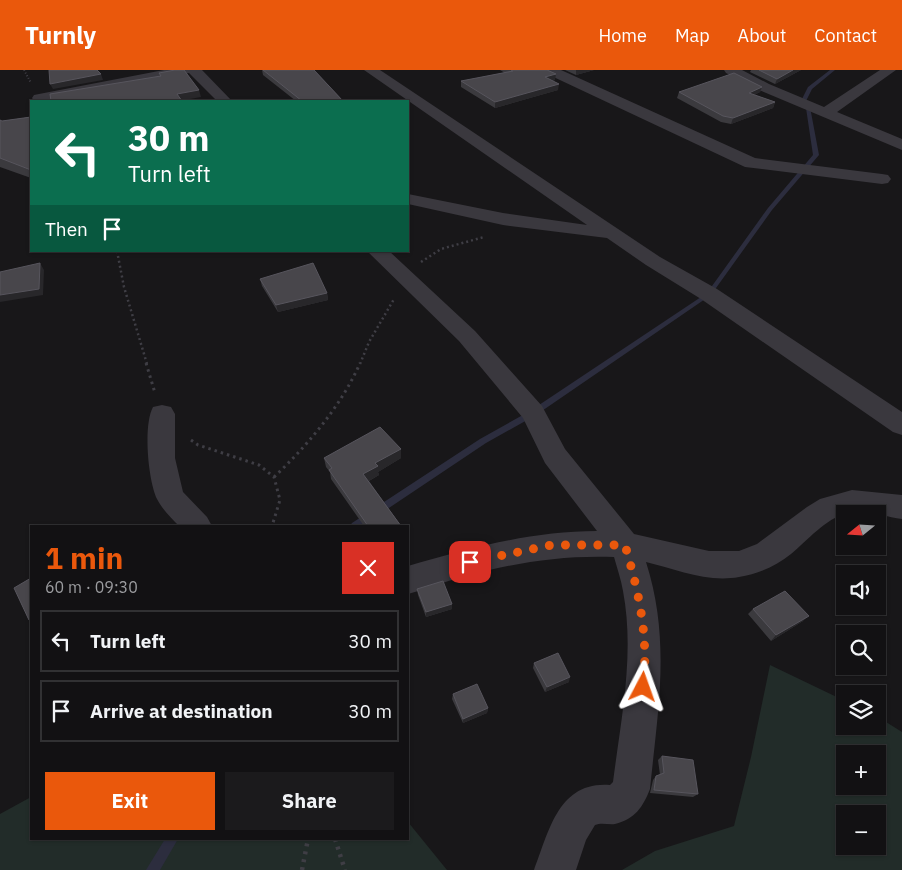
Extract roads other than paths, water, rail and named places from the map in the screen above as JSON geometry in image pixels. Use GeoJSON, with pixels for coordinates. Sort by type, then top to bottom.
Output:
{"type":"FeatureCollection","features":[{"type":"Feature","properties":{"kind":"street"},"geometry":{"type":"LineString","coordinates":[[39,98],[186,70]]}},
{"type":"Feature","properties":{"kind":"street"},"geometry":{"type":"LineString","coordinates":[[194,70],[224,100]]}},
{"type":"Feature","properties":{"kind":"street"},"geometry":{"type":"LineString","coordinates":[[371,70],[615,235],[709,294],[902,424]]}},
{"type":"Feature","properties":{"kind":"street"},"geometry":{"type":"LineString","coordinates":[[550,70],[751,163],[882,178]]}},
{"type":"Feature","properties":{"kind":"street"},"geometry":{"type":"LineString","coordinates":[[731,70],[764,87],[902,145]]}},
{"type":"Feature","properties":{"kind":"street"},"geometry":{"type":"LineString","coordinates":[[826,113],[889,70]]}},
{"type":"Feature","properties":{"kind":"street"},"geometry":{"type":"LineString","coordinates":[[844,191],[882,178],[902,175]]}},
{"type":"Feature","properties":{"kind":"street"},"geometry":{"type":"LineString","coordinates":[[409,199],[503,219],[615,235]]}},
{"type":"Feature","properties":{"kind":"street"},"geometry":{"type":"LineString","coordinates":[[378,252],[467,336],[533,413],[555,456],[625,545],[639,590],[644,629],[645,672],[631,789],[626,797],[618,803],[609,806],[596,805],[586,807],[577,817],[555,870]]}},
{"type":"Feature","properties":{"kind":"street"},"geometry":{"type":"LineString","coordinates":[[876,406],[902,413]]}},
{"type":"Feature","properties":{"kind":"street"},"geometry":{"type":"LineString","coordinates":[[162,414],[161,458],[170,497],[196,525]]}},
{"type":"Feature","properties":{"kind":"street"},"geometry":{"type":"LineString","coordinates":[[409,580],[452,566],[552,545],[625,545],[676,558],[714,564],[738,565],[759,560],[782,545],[826,510],[840,505],[846,503],[877,504],[902,507]]}},
{"type":"Feature","properties":{"kind":"waterway"},"geometry":{"type":"LineString","coordinates":[[357,525],[483,441],[533,413],[709,294],[770,209],[816,155],[808,107],[802,103],[810,88],[833,70]]}},
{"type":"Feature","properties":{"kind":"waterway"},"geometry":{"type":"LineString","coordinates":[[153,870],[171,840]]}}]}
